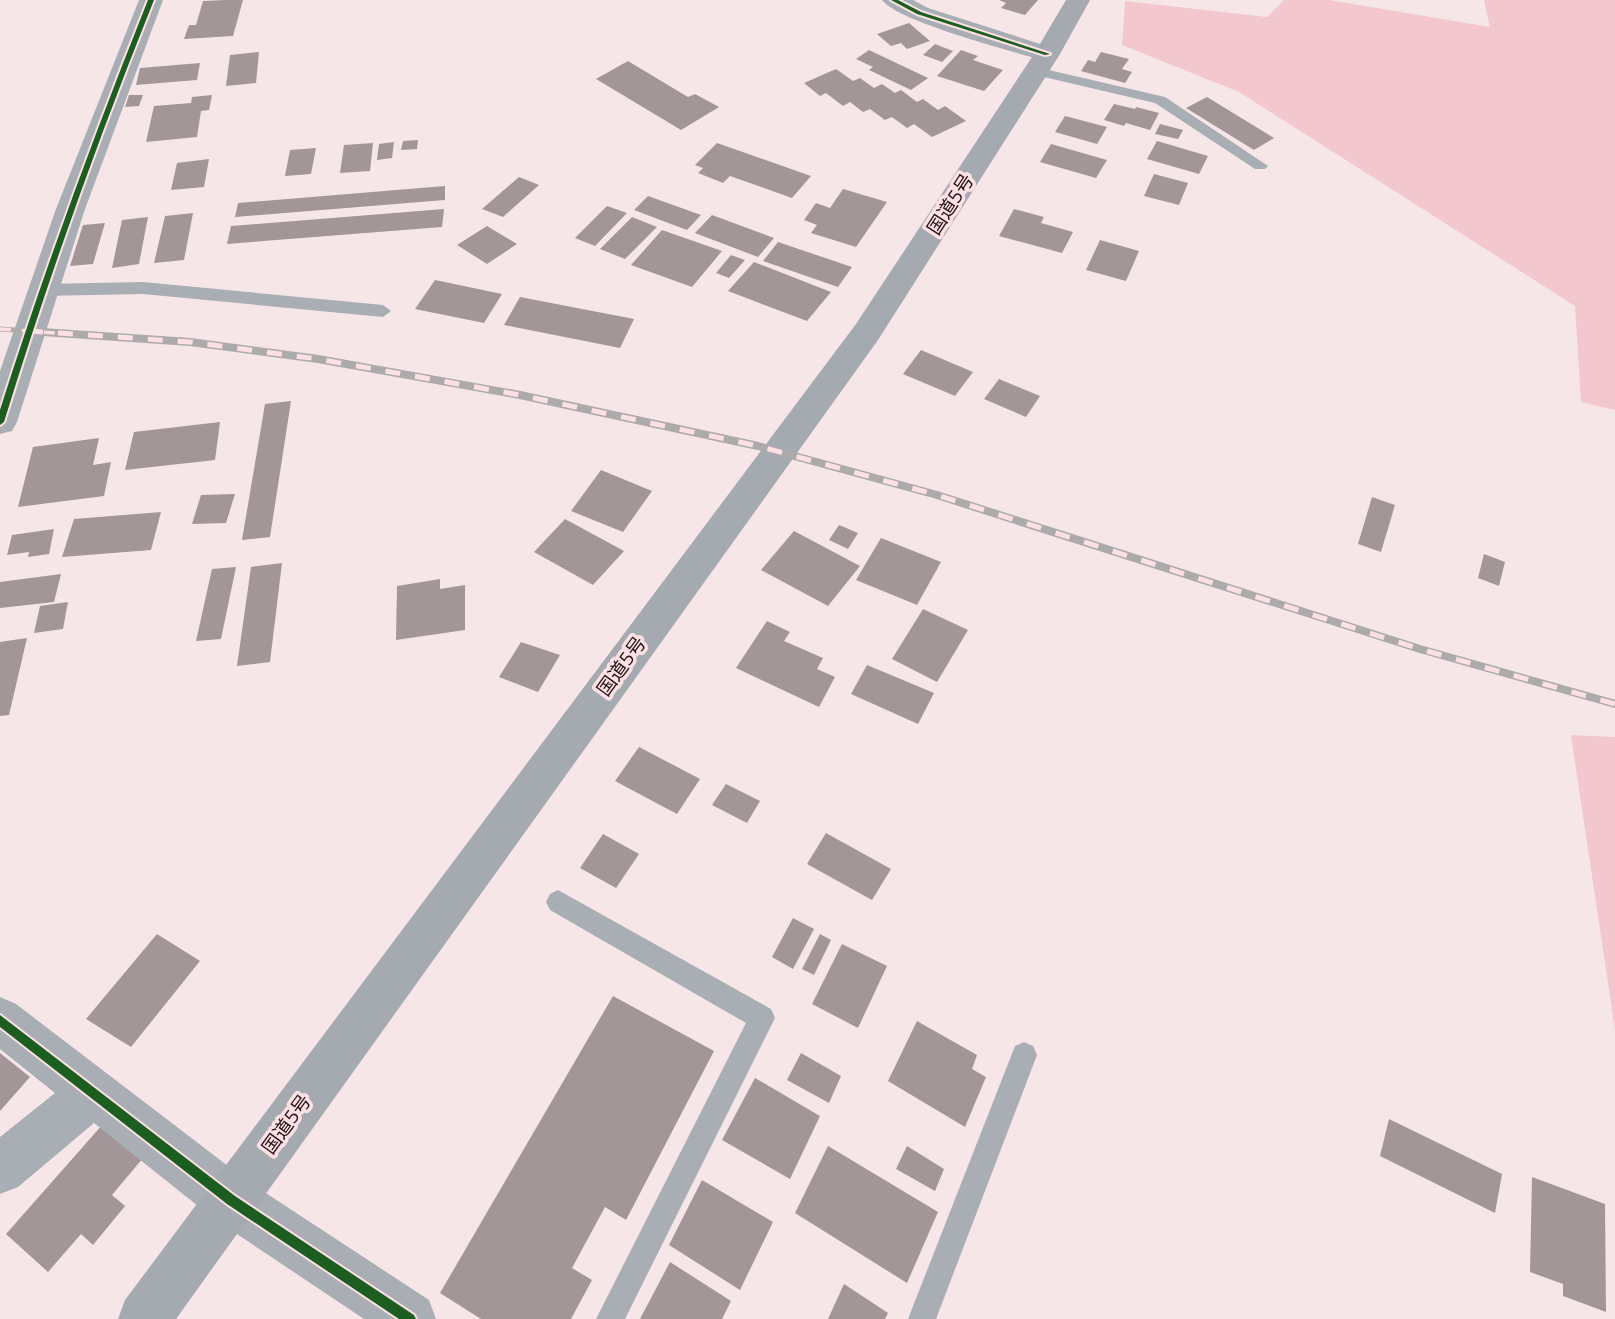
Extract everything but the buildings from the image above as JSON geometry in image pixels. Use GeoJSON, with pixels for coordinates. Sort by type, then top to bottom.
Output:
{"type":"FeatureCollection","features":[{"type":"Feature","properties":{"kind":"highway","name":"国道5号"},"geometry":{"type":"LineString","coordinates":[[144,1319],[867,332],[1042,62],[1078,0]]}},
{"type":"Feature","properties":{"kind":"street"},"geometry":{"type":"LineString","coordinates":[[0,422],[41,290],[107,106],[151,0]]}},
{"type":"Feature","properties":{"kind":"street"},"geometry":{"type":"LineString","coordinates":[[894,0],[919,13],[1042,62]]}},
{"type":"Feature","properties":{"kind":"street"},"geometry":{"type":"LineString","coordinates":[[0,1020],[230,1200],[410,1319]]}},
{"type":"Feature","properties":{"kind":"street"},"geometry":{"type":"LineString","coordinates":[[0,1169],[93,1093]]}},
{"type":"Feature","properties":{"kind":"lane"},"geometry":{"type":"LineString","coordinates":[[1042,62],[1160,100],[1260,166]]}},
{"type":"Feature","properties":{"kind":"lane"},"geometry":{"type":"LineString","coordinates":[[41,290],[143,288],[383,311]]}},
{"type":"Feature","properties":{"kind":"lane"},"geometry":{"type":"LineString","coordinates":[[558,902],[762,1018],[610,1319]]}},
{"type":"Feature","properties":{"kind":"lane"},"geometry":{"type":"LineString","coordinates":[[922,1319],[1024,1055]]}},
{"type":"Feature","properties":{"kind":"shaded area"},"geometry":{"type":"Polygon","coordinates":[[[1284,0],[1329,0],[1490,27],[1484,0],[1615,0],[1615,410],[1581,402],[1575,306],[1239,92],[1122,45],[1125,1],[1267,17],[1284,0]]]}},
{"type":"Feature","properties":{"kind":"shaded area"},"geometry":{"type":"Polygon","coordinates":[[[1571,735],[1615,737],[1615,1030],[1571,735]]]}},
{"type":"Feature","properties":{"kind":"railway"},"geometry":{"type":"LineString","coordinates":[[0,329],[28,331]]}},
{"type":"Feature","properties":{"kind":"railway"},"geometry":{"type":"LineString","coordinates":[[28,331],[190,342],[318,359],[520,395],[758,446],[937,495],[1420,649],[1615,704]]}},
{"type":"Feature","properties":{"kind":"railway"},"geometry":{"type":"LineString","coordinates":[[28,331],[56,333]]}},
{"type":"Feature","properties":{"kind":"cycle path"},"geometry":{"type":"LineString","coordinates":[[0,422],[71,209],[151,0]]}},
{"type":"Feature","properties":{"kind":"cycle path"},"geometry":{"type":"LineString","coordinates":[[894,0],[919,13],[1047,54]]}},
{"type":"Feature","properties":{"kind":"cycle path"},"geometry":{"type":"LineString","coordinates":[[0,1020],[231,1200],[410,1319]]}}]}
